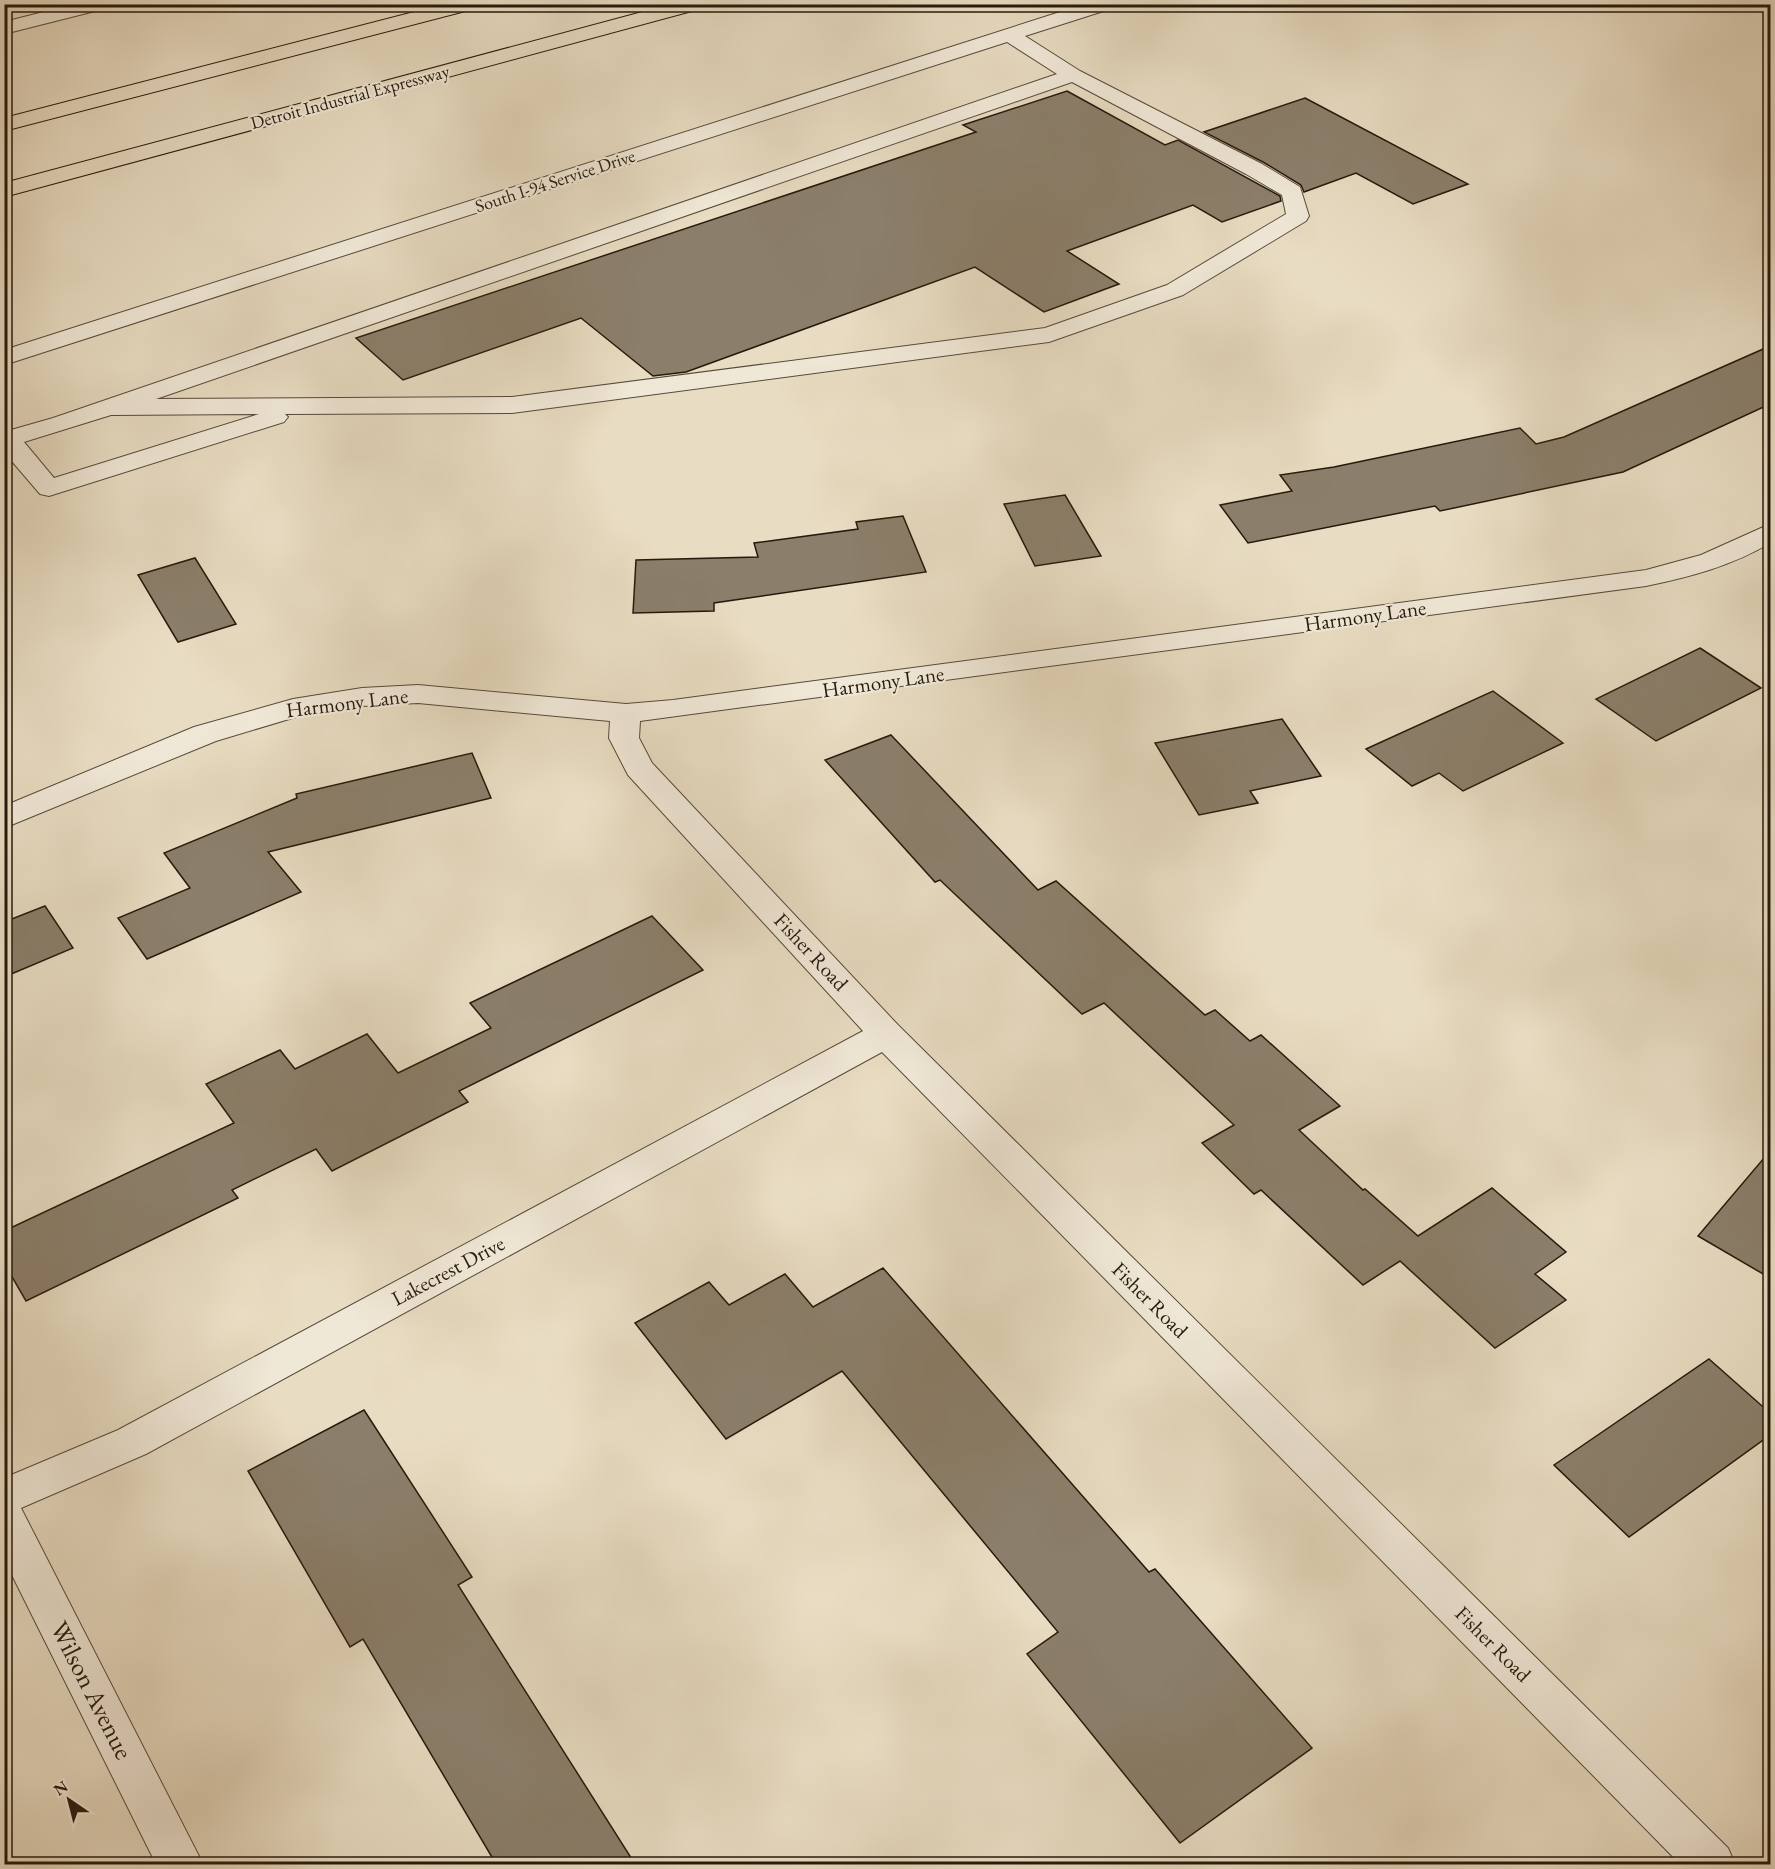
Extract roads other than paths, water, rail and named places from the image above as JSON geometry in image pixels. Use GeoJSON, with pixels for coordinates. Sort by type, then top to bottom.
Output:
{"type":"FeatureCollection","features":[{"type":"Feature","properties":{"kind":"highway"},"geometry":{"type":"LineString","coordinates":[[4,107],[406,4]]}},
{"type":"Feature","properties":{"kind":"highway"},"geometry":{"type":"LineString","coordinates":[[4,125],[471,4]]}},
{"type":"Feature","properties":{"kind":"highway","name":"Detroit Industrial Expressway"},"geometry":{"type":"LineString","coordinates":[[4,190],[696,4]]}},
{"type":"Feature","properties":{"kind":"street"},"geometry":{"type":"LineString","coordinates":[[4,28],[100,4]]}},
{"type":"Feature","properties":{"kind":"street","name":"South I-94 Service Drive"},"geometry":{"type":"LineString","coordinates":[[4,358],[1106,4]]}},
{"type":"Feature","properties":{"kind":"street"},"geometry":{"type":"LineString","coordinates":[[108,407],[512,405],[1048,335],[1175,290],[1298,216],[1292,192],[1264,174],[1072,75],[1050,59],[1008,35]]}},
{"type":"Feature","properties":{"kind":"street"},"geometry":{"type":"LineString","coordinates":[[308,406],[49,488],[6,440],[108,407],[1072,75]]}},
{"type":"Feature","properties":{"kind":"street","name":"Harmony Lane"},"geometry":{"type":"LineString","coordinates":[[4,818],[205,734],[293,708],[362,697],[418,694],[626,713],[816,691],[1646,578],[1702,566],[1740,550],[1770,532]]}},
{"type":"Feature","properties":{"kind":"street","name":"Fisher Road"},"geometry":{"type":"LineString","coordinates":[[626,713],[624,738],[639,768],[886,1034],[1712,1864]]}},
{"type":"Feature","properties":{"kind":"street","name":"Lakecrest Drive"},"geometry":{"type":"LineString","coordinates":[[4,1497],[132,1442],[886,1034]]}},
{"type":"Feature","properties":{"kind":"street","name":"Wilson Avenue"},"geometry":{"type":"LineString","coordinates":[[4,1516],[180,1864]]}},
{"type":"Feature","properties":{"kind":"waterway"},"geometry":{"type":"LineString","coordinates":[[1727,4],[1770,11]]}}]}
